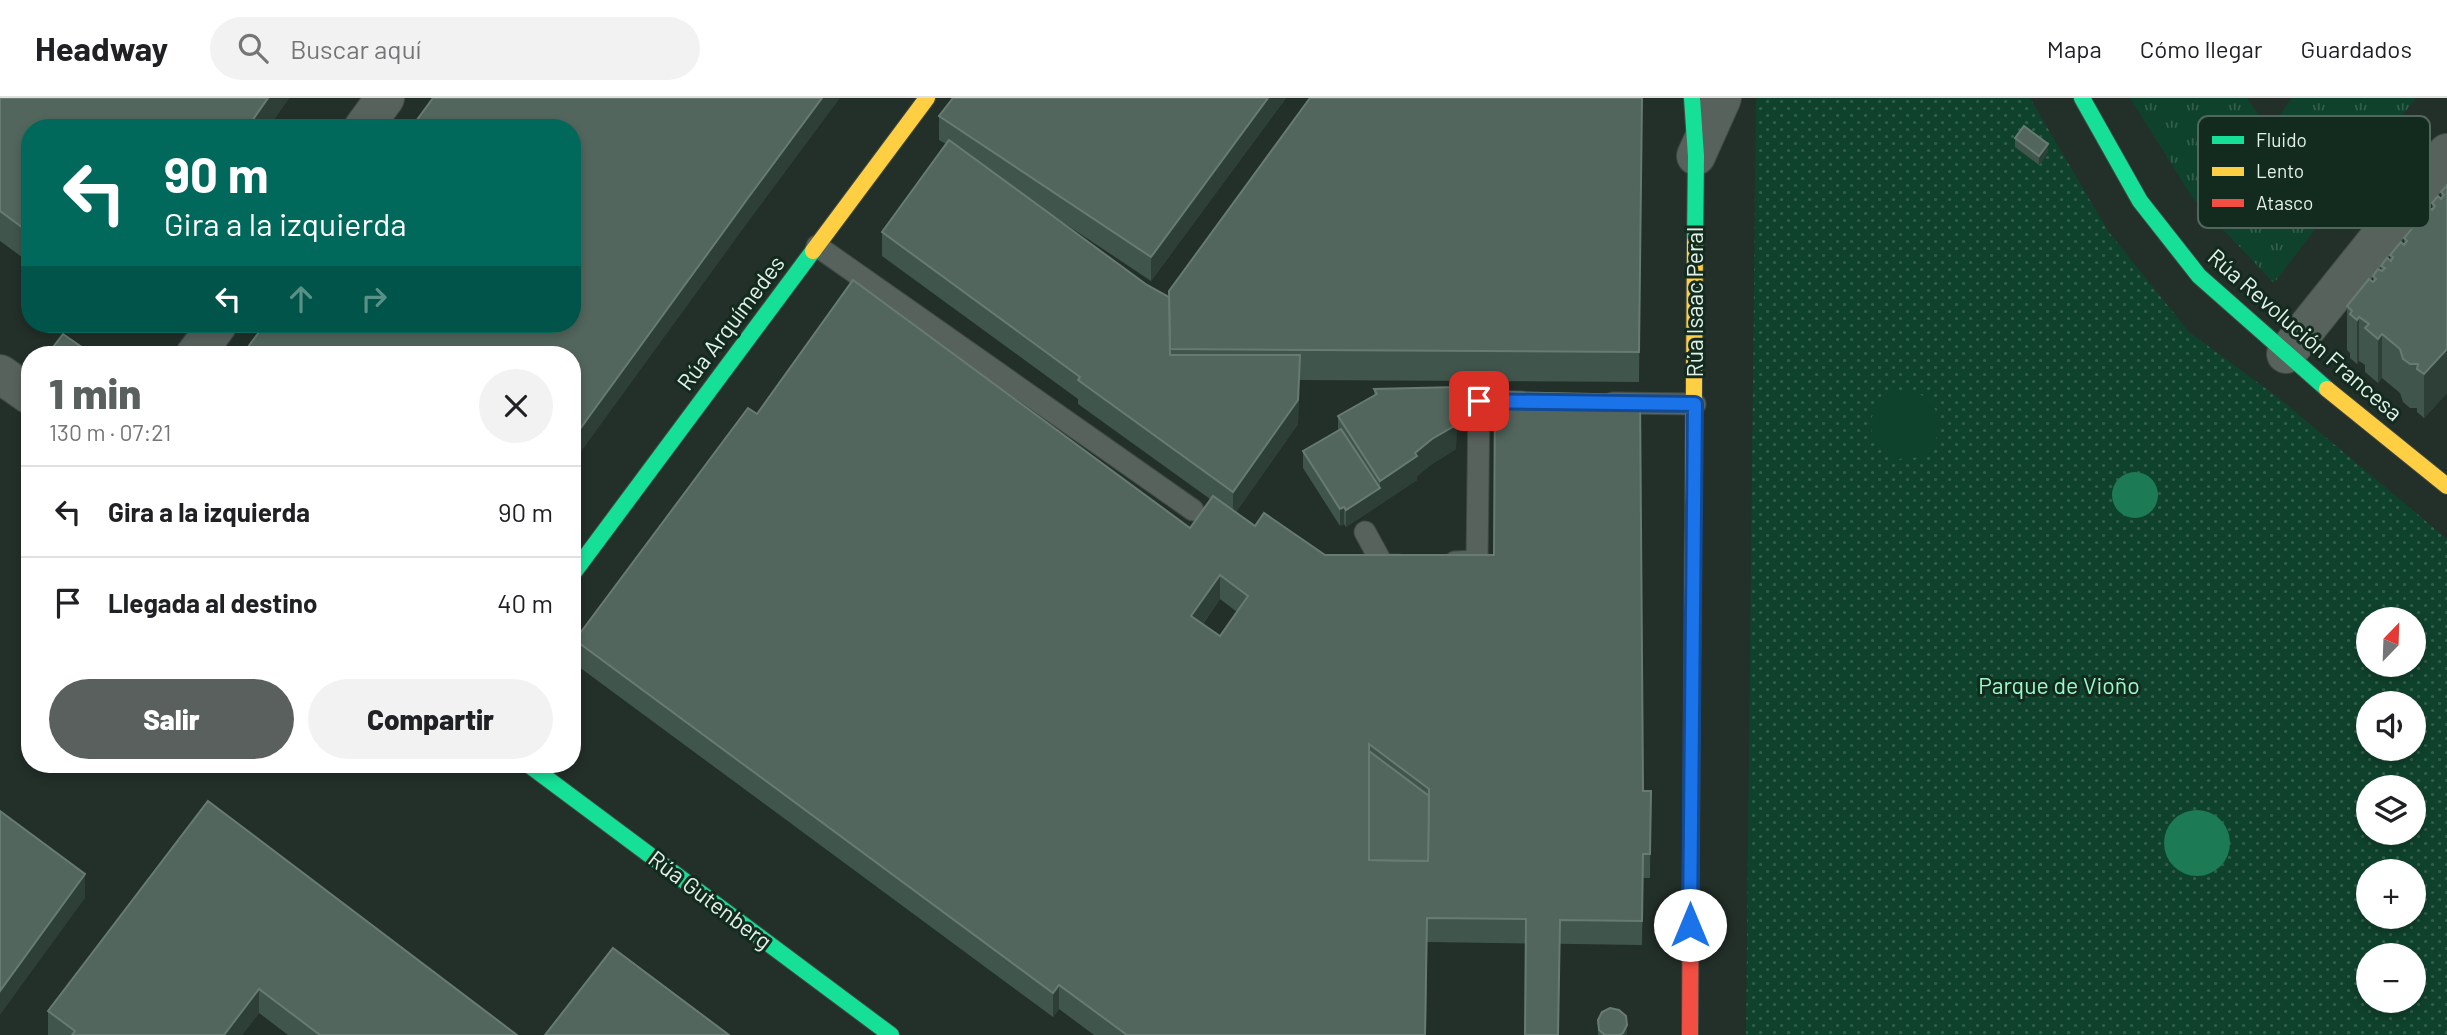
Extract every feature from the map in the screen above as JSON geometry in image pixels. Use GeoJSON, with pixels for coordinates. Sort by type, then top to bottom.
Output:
{"type":"FeatureCollection","features":[{"type":"Feature","properties":{"kind":"street"},"geometry":{"type":"LineString","coordinates":[[370,119],[385,98]]}},
{"type":"Feature","properties":{"kind":"street","name":"Rúa Arquímedes"},"geometry":{"type":"LineString","coordinates":[[581,563],[927,98]]}},
{"type":"Feature","properties":{"kind":"street","name":"Rúa Isaac Peral"},"geometry":{"type":"LineString","coordinates":[[1690,1035],[1696,156],[1692,98]]}},
{"type":"Feature","properties":{"kind":"street","name":"Rúa Isaac Peral"},"geometry":{"type":"LineString","coordinates":[[1696,156],[1722,98]]}},
{"type":"Feature","properties":{"kind":"street","name":"Rúa Revolución Francesa"},"geometry":{"type":"LineString","coordinates":[[2082,98],[2140,201],[2199,276],[2286,354],[2447,486]]}},
{"type":"Feature","properties":{"kind":"street"},"geometry":{"type":"LineString","coordinates":[[2430,174],[2447,153]]}},
{"type":"Feature","properties":{"kind":"street"},"geometry":{"type":"LineString","coordinates":[[2286,354],[2387,228]]}},
{"type":"Feature","properties":{"kind":"street"},"geometry":{"type":"LineString","coordinates":[[0,374],[21,389]]}},
{"type":"Feature","properties":{"kind":"street","name":"Rúa Gutenberg"},"geometry":{"type":"LineString","coordinates":[[540,773],[891,1035]]}},
{"type":"Feature","properties":{"kind":"lane"},"geometry":{"type":"LineString","coordinates":[[817,246],[1193,510]]}},
{"type":"Feature","properties":{"kind":"lane"},"geometry":{"type":"LineString","coordinates":[[1365,532],[1383,565],[1476,561],[1479,401],[1546,402]]}},
{"type":"Feature","properties":{"kind":"lane"},"geometry":{"type":"LineString","coordinates":[[1599,403],[1695,404]]}},
{"type":"Feature","properties":{"kind":"green space","name":"Parque de Vioño"},"geometry":{"type":"Polygon","coordinates":[[[1756,98],[2030,98],[2108,231],[2189,332],[2280,399],[2447,539],[2447,1035],[1746,1035],[1756,98]]]}},
{"type":"Feature","properties":{"kind":"green space"},"geometry":{"type":"Polygon","coordinates":[[[2130,98],[2247,98],[2259,116],[2198,116],[2198,203],[2130,98]]]}},
{"type":"Feature","properties":{"kind":"green space"},"geometry":{"type":"Polygon","coordinates":[[[2292,98],[2416,98],[2402,116],[2279,116],[2292,98]]]}},
{"type":"Feature","properties":{"kind":"green space"},"geometry":{"type":"Polygon","coordinates":[[[2222,228],[2316,228],[2274,283],[2222,228]]]}},
{"type":"Feature","properties":{"kind":"green space"},"geometry":{"type":"Polygon","coordinates":[[[1905,391],[1918,394],[1929,401],[1936,412],[1939,425],[1936,438],[1929,449],[1918,456],[1905,459],[1892,456],[1881,449],[1874,438],[1871,425],[1874,412],[1881,401],[1892,394],[1905,391]]]}},
{"type":"Feature","properties":{"kind":"shaded area"},"geometry":{"type":"Polygon","coordinates":[[[2135,472],[2151,479],[2158,495],[2151,511],[2135,518],[2119,511],[2112,495],[2119,479],[2135,472]]]}},
{"type":"Feature","properties":{"kind":"shaded area"},"geometry":{"type":"Polygon","coordinates":[[[2197,810],[2210,812],[2220,820],[2228,830],[2228,856],[2220,866],[2210,874],[2197,876],[2184,874],[2174,866],[2166,856],[2164,843],[2166,830],[2174,820],[2184,812],[2197,810]]]}},
{"type":"Feature","properties":{"kind":"building"},"geometry":{"type":"Polygon","coordinates":[[[0,98],[268,98],[253,119],[21,119],[21,226],[0,211],[0,98]]]}},
{"type":"Feature","properties":{"kind":"building"},"geometry":{"type":"Polygon","coordinates":[[[433,98],[822,98],[581,428],[581,346],[249,346],[258,333],[581,333],[581,119],[418,119],[433,98]]]}},
{"type":"Feature","properties":{"kind":"building"},"geometry":{"type":"Polygon","coordinates":[[[953,98],[1268,98],[1151,257],[939,116],[953,98]]]}},
{"type":"Feature","properties":{"kind":"building"},"geometry":{"type":"Polygon","coordinates":[[[1310,98],[1642,98],[1639,352],[1170,349],[1169,291],[1310,98]]]}},
{"type":"Feature","properties":{"kind":"building"},"geometry":{"type":"Polygon","coordinates":[[[2024,126],[2048,144],[2039,156],[2015,138],[2024,126]]]}},
{"type":"Feature","properties":{"kind":"building"},"geometry":{"type":"Polygon","coordinates":[[[949,140],[1147,285],[1169,297],[1170,355],[1300,355],[1298,400],[1233,492],[1078,380],[1080,377],[882,232],[949,140]]]}},
{"type":"Feature","properties":{"kind":"building"},"geometry":{"type":"Polygon","coordinates":[[[2447,185],[2447,349],[2424,374],[2417,369],[2418,364],[2410,364],[2403,359],[2400,349],[2382,334],[2378,339],[2365,328],[2369,324],[2359,317],[2357,320],[2350,314],[2352,311],[2347,306],[2369,279],[2373,282],[2376,279],[2373,276],[2378,269],[2382,271],[2385,268],[2381,266],[2387,258],[2391,261],[2393,257],[2390,255],[2401,242],[2404,245],[2407,241],[2404,238],[2413,228],[2430,228],[2430,208],[2432,210],[2435,206],[2432,203],[2438,196],[2441,199],[2444,195],[2441,192],[2447,185]]]}},
{"type":"Feature","properties":{"kind":"building"},"geometry":{"type":"Polygon","coordinates":[[[853,280],[1190,528],[1213,496],[1255,526],[1264,513],[1325,555],[1494,555],[1495,392],[1640,395],[1643,791],[1651,791],[1650,854],[1643,854],[1642,921],[1560,920],[1558,1035],[1525,1035],[1526,919],[1427,918],[1425,1035],[1127,1035],[1059,985],[1053,993],[581,644],[581,632],[748,408],[757,414],[853,280]],[[1220,575],[1191,616],[1220,636],[1248,596],[1220,575]],[[1369,744],[1369,860],[1428,861],[1429,789],[1369,744]]]}},
{"type":"Feature","properties":{"kind":"building"},"geometry":{"type":"Polygon","coordinates":[[[63,334],[80,346],[54,346],[63,334]]]}},
{"type":"Feature","properties":{"kind":"building"},"geometry":{"type":"Polygon","coordinates":[[[1457,387],[1456,425],[1432,439],[1415,453],[1417,456],[1380,481],[1338,416],[1377,394],[1374,389],[1457,387]]]}},
{"type":"Feature","properties":{"kind":"building"},"geometry":{"type":"Polygon","coordinates":[[[1341,429],[1380,488],[1346,510],[1344,507],[1340,509],[1303,451],[1341,429]]]}},
{"type":"Feature","properties":{"kind":"building"},"geometry":{"type":"Polygon","coordinates":[[[1369,751],[1429,796],[1428,861],[1369,860],[1369,751]]]}},
{"type":"Feature","properties":{"kind":"building"},"geometry":{"type":"Polygon","coordinates":[[[208,801],[517,1035],[320,1035],[259,989],[224,1035],[72,1035],[75,1031],[48,1011],[208,801]]]}},
{"type":"Feature","properties":{"kind":"building"},"geometry":{"type":"Polygon","coordinates":[[[0,811],[85,874],[0,991],[0,811]]]}},
{"type":"Feature","properties":{"kind":"building"},"geometry":{"type":"Polygon","coordinates":[[[613,948],[729,1035],[545,1035],[613,948]]]}},
{"type":"Feature","properties":{"kind":"building"},"geometry":{"type":"Polygon","coordinates":[[[1610,1008],[1619,1010],[1626,1016],[1627,1025],[1620,1035],[1605,1035],[1599,1030],[1598,1020],[1602,1012],[1610,1008]]]}},
{"type":"Feature","properties":{"kind":"traffic: fast"},"geometry":{"type":"LineString","coordinates":[[1692,98],[1696,156],[1695,242]]}},
{"type":"Feature","properties":{"kind":"traffic: fast"},"geometry":{"type":"LineString","coordinates":[[2082,98],[2140,201],[2199,276],[2327,389]]}},
{"type":"Feature","properties":{"kind":"traffic: fast"},"geometry":{"type":"LineString","coordinates":[[581,563],[813,251]]}},
{"type":"Feature","properties":{"kind":"traffic: fast"},"geometry":{"type":"LineString","coordinates":[[540,773],[891,1035]]}},
{"type":"Feature","properties":{"kind":"traffic: slow"},"geometry":{"type":"LineString","coordinates":[[813,251],[927,98]]}},
{"type":"Feature","properties":{"kind":"traffic: slow"},"geometry":{"type":"LineString","coordinates":[[1692,669],[1695,242]]}},
{"type":"Feature","properties":{"kind":"traffic: slow"},"geometry":{"type":"LineString","coordinates":[[2327,389],[2447,486]]}},
{"type":"Feature","properties":{"kind":"traffic: jam"},"geometry":{"type":"LineString","coordinates":[[1690,1035],[1692,669]]}},
{"type":"Feature","properties":{"kind":"route"},"geometry":{"type":"LineString","coordinates":[[1479,401],[1695,404],[1690,925]]}}]}
